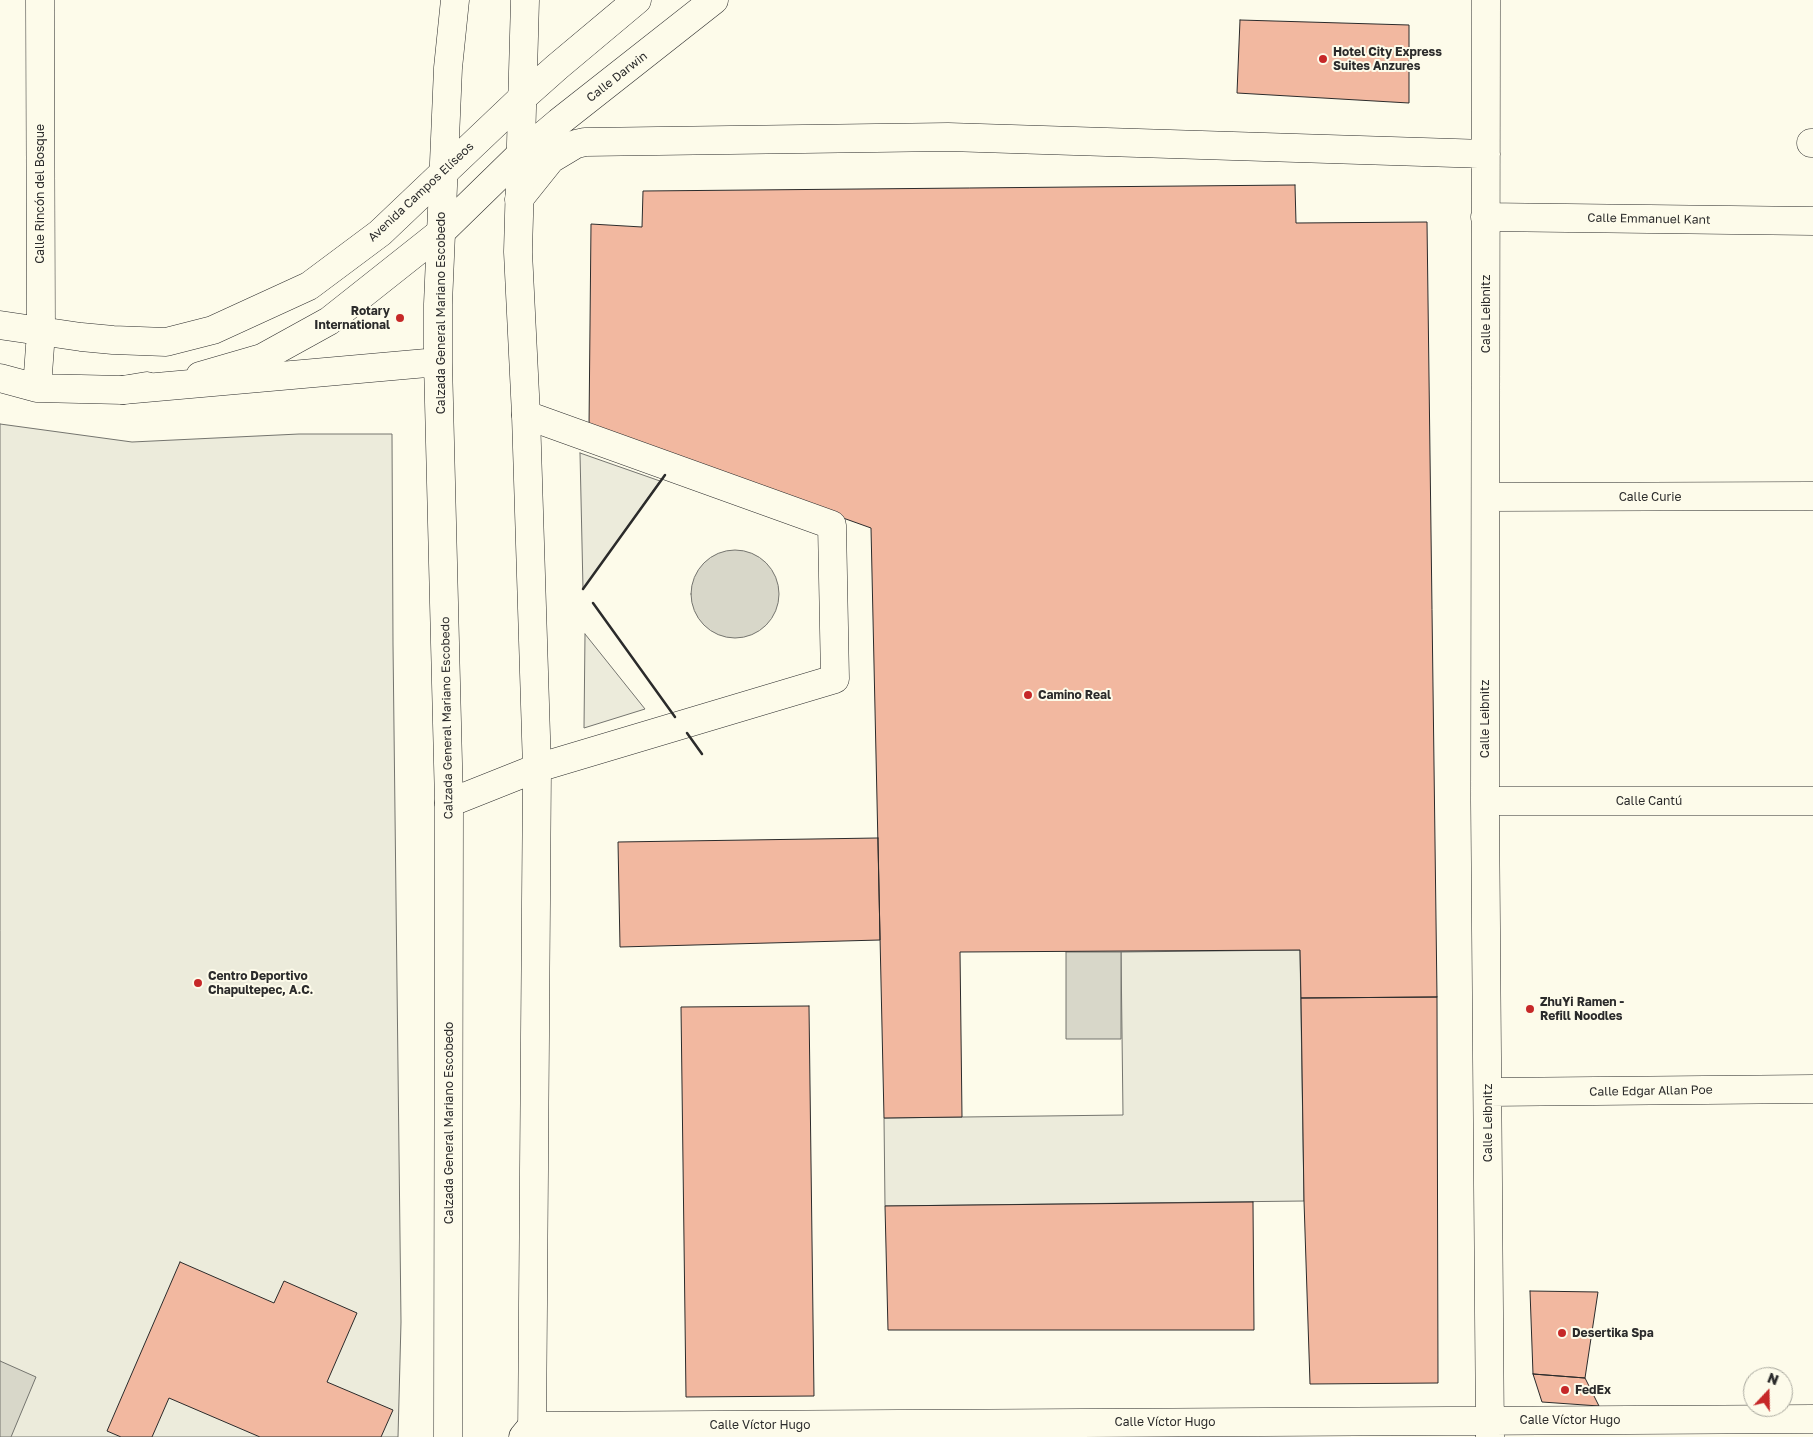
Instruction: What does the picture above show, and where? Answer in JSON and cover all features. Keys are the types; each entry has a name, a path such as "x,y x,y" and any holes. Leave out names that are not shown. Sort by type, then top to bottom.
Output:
{"street":[{"name":"Calle Rincón del Bosque","path":"37,388 41,332 40,0"},
{"name":"Calzada General Mariano Escobedo","path":"448,1437 450,803 438,362 440,232 448,68 455,0"},
{"path":"525,0 518,252 526,415 537,768 529,1433"},
{"path":"521,99 638,0"},
{"name":"Calle Darwin","path":"520,155 714,0"},
{"name":"Calle Leibnitz","path":"1486,0 1485,801 1489,1429"},
{"name":"Avenida Campos Elíseos","path":"0,325 41,332 113,340 166,342 213,330 309,286 380,233 521,99"},
{"path":"519,199 551,159 576,144 585,142 948,137 1486,154"},
{"path":"123,390 208,375 262,358 329,321 440,232 520,155"},
{"name":"Calle Emmanuel Kant","path":"1485,218 1813,221"},
{"path":"0,378 37,388 123,390 438,362"},
{"path":"450,803 537,768 835,679 832,525 526,415"},
{"name":"Calle Curie","path":"1486,497 1813,496"},
{"name":"Calle Cantú","path":"1485,801 1813,801"},
{"name":"Calle Edgar Allan Poe","path":"1488,1092 1813,1088"},
{"name":"Calle Víctor Hugo","path":"529,1433 1489,1429 1813,1418"}],"shaded area":[{"name":"Centro Deportivo Chapultepec, A.C.","path":"0,424 132,442 299,434 392,434 401,1322 398,1437 0,1437"},
{"path":"580,453 660,481 583,589"},
{"path":"735,550 752,553 766,563 776,577 779,594 776,611 766,625 752,635 735,638 718,635 704,625 694,611 691,594 694,577 704,563 718,553"},
{"path":"585,634 645,709 584,728"},
{"path":"1300,950 1304,1201 885,1206 884,1118 1123,1115 1121,952"},
{"path":"1066,952 1121,952 1121,1039 1066,1039"},
{"path":"0,1361 36,1377 11,1437 0,1437"}],"building":[{"name":"Hotel City Express Suites Anzures","path":"1240,20 1409,25 1409,103 1237,93"},
{"path":"1295,185 1296,223 1427,222 1437,997 1301,998 1300,950 960,952 962,1117 884,1118 871,528 589,427 591,224 642,227 643,191"},
{"path":"878,838 880,940 620,947 618,842"},
{"path":"1437,997 1438,1383 1310,1384 1304,1201 1301,998"},
{"path":"809,1006 814,1396 686,1397 681,1007"},
{"path":"1253,1202 1254,1330 888,1330 885,1206"},
{"path":"180,1262 274,1303 284,1281 357,1313 327,1382 393,1410 381,1437 260,1437 169,1398 152,1437 121,1437 107,1431"},
{"name":"Desertika Spa","path":"1530,1291 1598,1292 1585,1378 1533,1374"},
{"name":"FedEx","path":"1533,1374 1585,1378 1599,1406 1542,1402"}],"wall":[{"path":"583,589 665,475"},
{"path":"593,603 675,717"},
{"path":"687,733 702,754"}],"place":[{"name":"Hotel City Express Suites Anzures","path":"1323,59"},
{"name":"Rotary International","path":"400,318"},
{"name":"Camino Real","path":"1028,695"},
{"name":"Centro Deportivo Chapultepec, A.C.","path":"198,983"},
{"name":"ZhuYi Ramen - Refill Noodles","path":"1530,1009"},
{"name":"Desertika Spa","path":"1562,1333"},
{"name":"FedEx","path":"1565,1390"}]}
